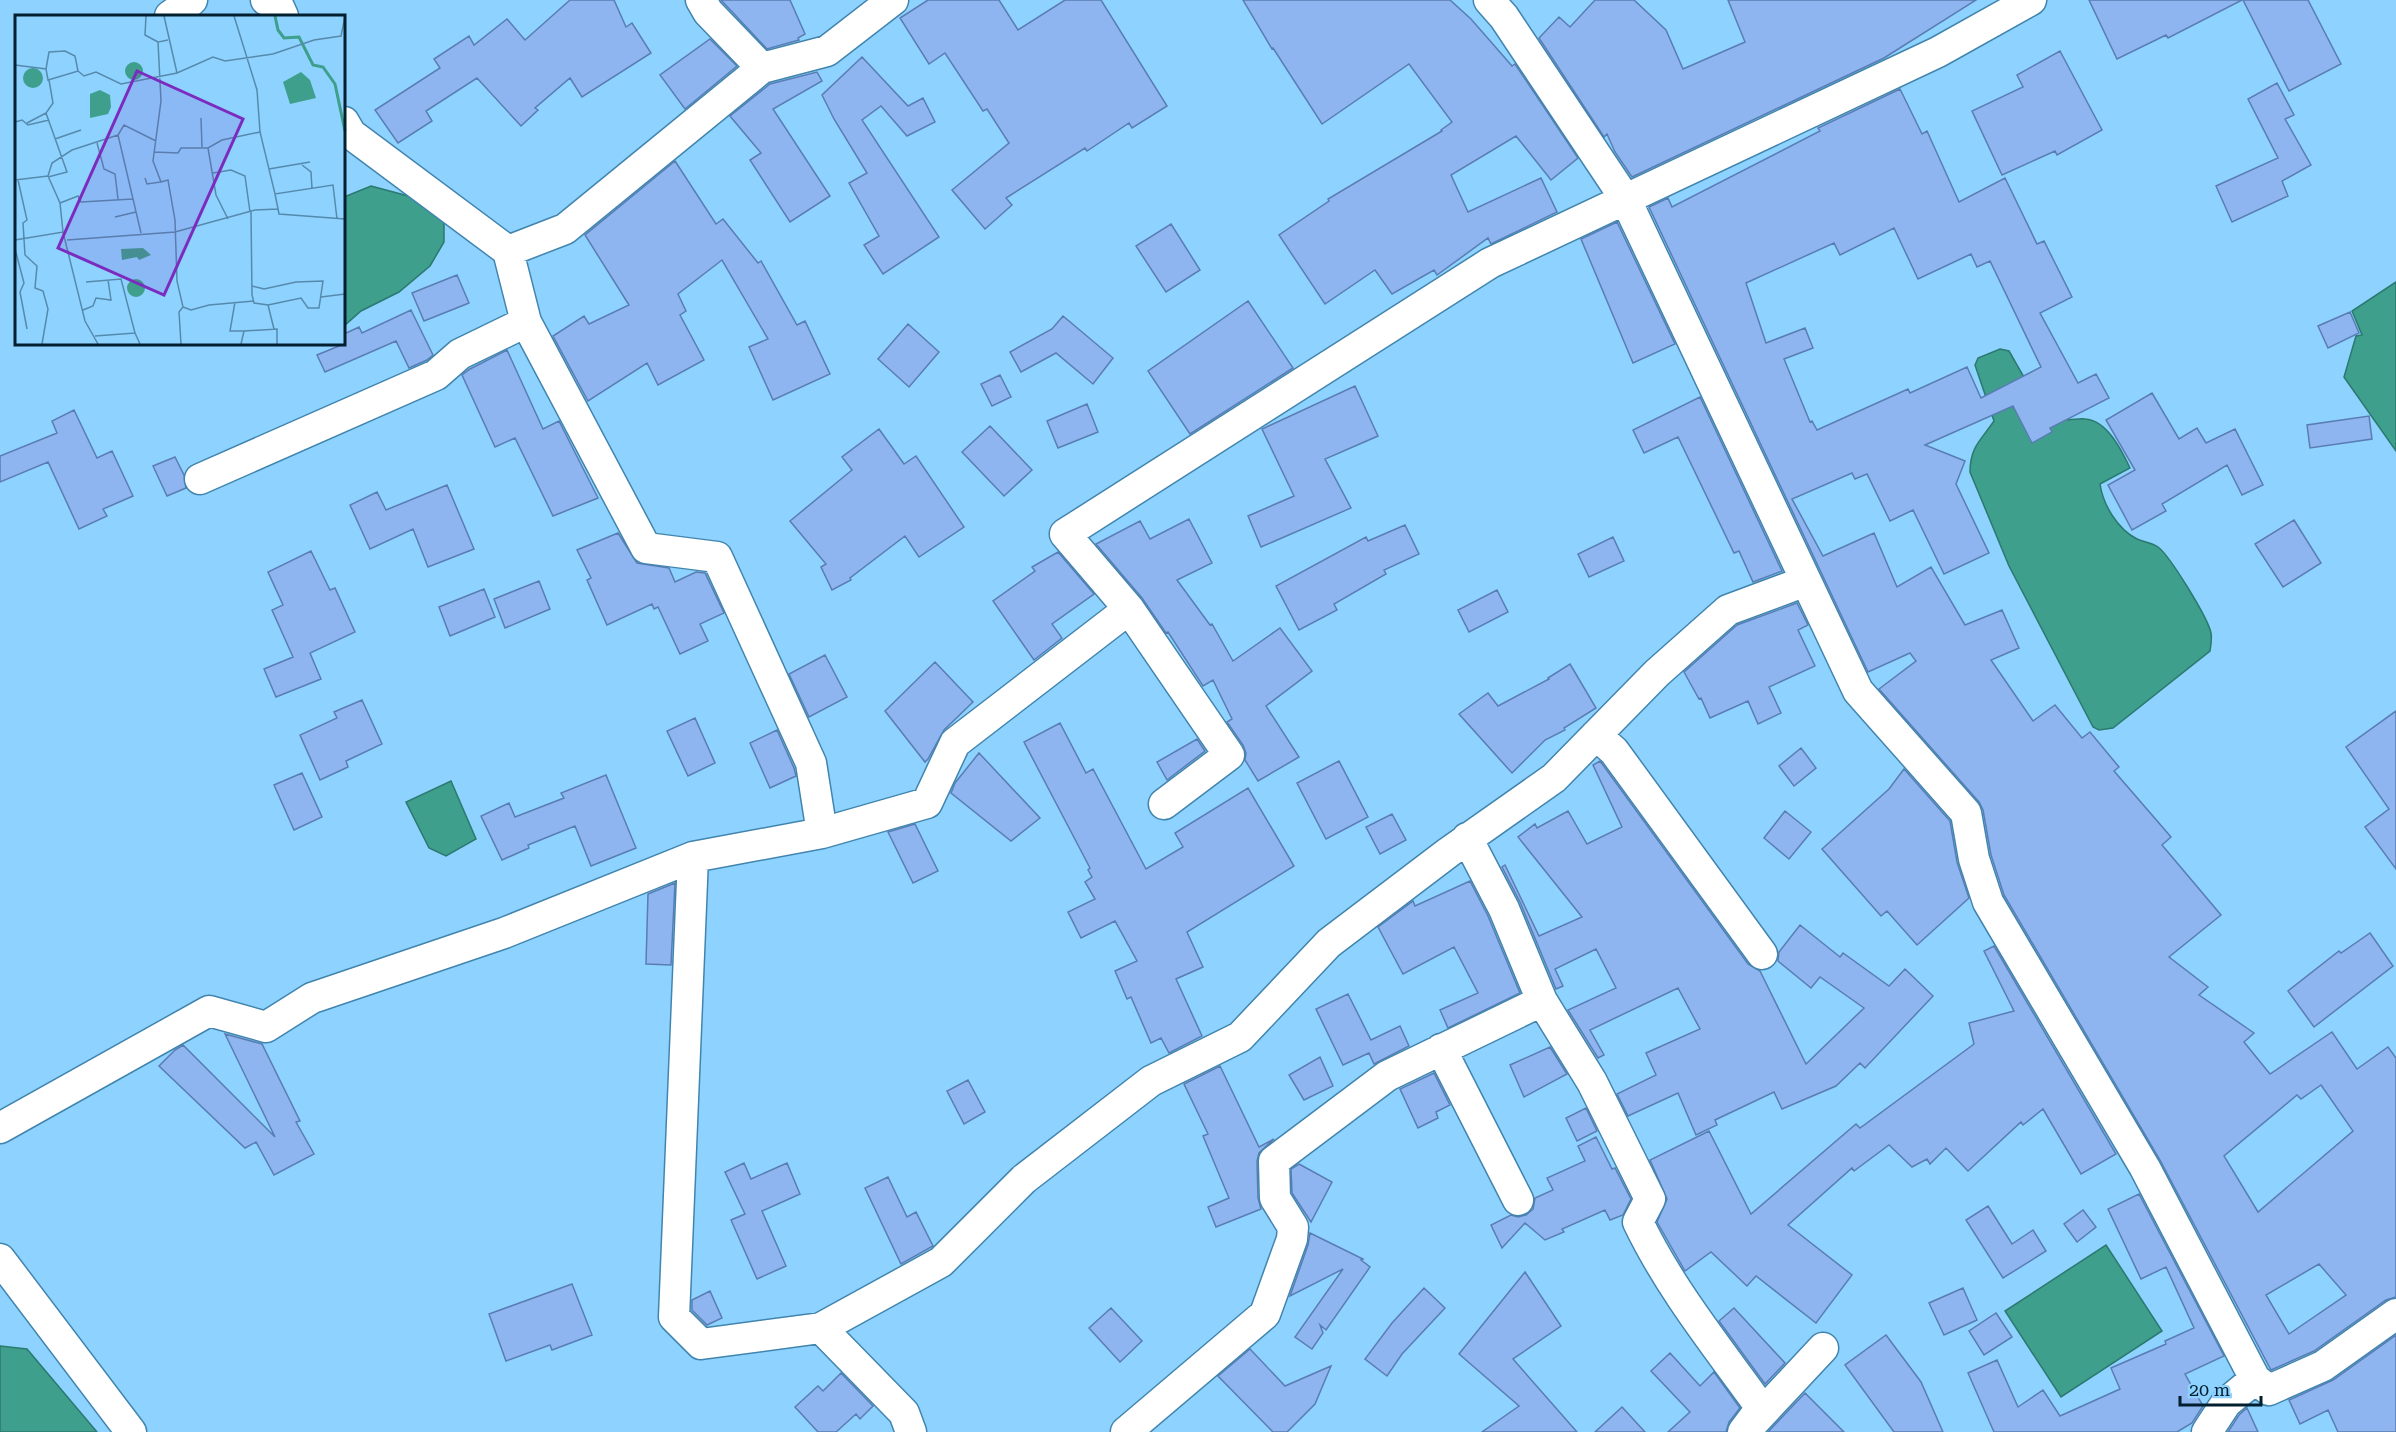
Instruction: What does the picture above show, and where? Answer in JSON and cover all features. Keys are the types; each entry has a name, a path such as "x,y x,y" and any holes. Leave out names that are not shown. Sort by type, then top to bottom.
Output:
{"street":[{"path":"171,15 192,0"},
{"path":"266,0 278,5 283,15"},
{"path":"701,0 708,12 762,68"},
{"path":"508,251 565,229 762,68 827,51 893,0"},
{"path":"1489,0 1504,17 1626,200 1858,691 1966,813 1974,859 1988,902 2145,1168 2255,1379 2269,1390 2322,1366 2396,1314"},
{"path":"1164,804 1229,755 1129,609 1065,534 1490,263 1938,52 2031,0"},
{"path":"345,124 351,134 508,251 526,322 646,548 717,557 810,763 822,833"},
{"path":"200,479 436,375 460,354 526,322"},
{"path":"693,857 674,1317 701,1344 820,1328 941,1262 1024,1179 1151,1081 1240,1037 1329,943 1467,838 1554,778 1658,673 1728,609 1806,581"},
{"path":"0,1128 209,1011 266,1027 312,998 504,933 693,857 822,833 927,803 955,743 1129,609"},
{"path":"1596,735 1614,751 1762,954"},
{"path":"1467,838 1504,909 1542,1001 1592,1082 1650,1199 1638,1222 1648,1243 1691,1311 1761,1407 1744,1432"},
{"path":"1126,1432 1265,1314 1292,1239 1293,1227 1275,1198 1274,1161 1387,1076 1542,1001"},
{"path":"1441,1049 1518,1200"},
{"path":"0,1259 131,1432"},
{"path":"820,1328 904,1413 911,1432"},
{"path":"1744,1432 1823,1348"},
{"path":"2207,1432 2226,1403 2255,1379"}],"shaded area":[{"path":"371,186 423,200 444,221 444,242 430,266 399,292 361,311 345,325 345,197"},
{"path":"2396,282 2396,451 2344,377 2356,336 2362,335 2352,311"},
{"path":"2000,349 2009,351 2032,390 2054,415 2065,420 2093,421 2113,437 2130,468 2100,484 2108,508 2117,522 2130,535 2155,545 2164,553 2196,602 2211,633 2210,651 2113,728 2099,730 2093,727 2009,566 1970,472 1974,450 1994,421 1975,365 1978,358"},
{"path":"451,781 476,839 446,856 429,848 406,802"},
{"path":"2106,1245 2162,1331 2061,1397 2005,1311"},
{"path":"0,1346 27,1349 97,1432 0,1432"}],"building":[{"path":"570,0 614,0 626,27 632,23 651,53 582,97 570,78 535,108 538,110 521,126 477,78 426,111 432,121 398,143 375,110 440,68 434,59 469,36 474,45 507,19 525,40"},
{"path":"721,0 790,0 805,34 798,38 799,40 767,49"},
{"path":"928,0 999,0 1018,30 1065,0 1101,0 1167,106 1132,128 1129,123 1087,151 1085,148 1006,198 1012,205 985,229 952,190 1009,143 987,109 983,111 945,53 929,64 900,18"},
{"path":"1243,0 1450,0 1471,19 1512,66 1515,64 1578,158 1551,180 1516,136 1451,175 1468,212 1541,178 1557,212 1491,244 1488,238 1437,275 1434,270 1392,294 1375,270 1325,304 1279,235 1329,201 1328,199 1442,131 1452,122 1409,64 1322,124 1272,49"},
{"path":"1595,0 1634,0 1666,30 1683,69 1745,42 1728,0 1976,0 1884,58 1632,177 1615,152 1607,134 1604,137 1539,38 1559,17 1570,27"},
{"path":"2089,0 2242,0 2168,38 2166,35 2117,59"},
{"path":"2243,0 2308,0 2341,64 2289,91"},
{"path":"710,39 737,66 685,109 660,75"},
{"path":"2060,51 2102,130 2057,155 2055,151 2002,175 1972,111 2023,87 2017,75"},
{"path":"862,57 908,106 923,98 935,122 907,136 881,106 862,120 939,237 883,274 864,245 879,236 849,183 867,173 822,95"},
{"path":"817,72 822,81 773,109 830,196 790,222 750,160 761,153 730,116 770,84"},
{"path":"2277,83 2294,115 2285,119 2311,165 2282,181 2288,196 2232,222 2216,186 2278,158 2248,99"},
{"path":"1900,89 1922,134 1927,131 1959,202 2005,178 2037,244 2044,241 2072,297 2040,313 2078,383 2096,374 2109,398 2050,428 2052,432 2032,443 2013,406 1925,445 1965,461 1956,484 1989,553 1944,574 1913,510 1890,521 1867,474 1855,479 1852,473 1792,499 1823,556 1874,533 1897,587 1931,567 1965,625 2002,610 2019,648 1991,660 2033,721 2055,705 2082,738 2090,732 2119,767 2114,771 2171,837 2162,845 2221,915 2169,957 2208,987 2199,995 2254,1033 2244,1042 2270,1074 2332,1032 2357,1069 2388,1047 2396,1058 2396,1297 2386,1300 2314,1351 2271,1370 2160,1160 2004,895 1991,855 1983,810 1979,802 1879,689 1916,661 1910,653 1868,672 1649,207 1668,198 1672,207 1820,131 1818,128","holes":["1894,228 1918,279 1971,254 1977,267 1990,261 2041,367 1981,398 1967,367 1910,393 1908,389 1817,430 1812,421 1810,422 1784,359 1813,348 1805,328 1766,343 1746,283 1834,243 1840,255","2321,1085 2353,1131 2258,1212 2224,1156 2297,1095 2301,1099","2319,1264 2346,1295 2289,1334 2266,1295"]},
{"path":"675,161 716,224 723,219 758,263 761,261 797,325 805,321 830,374 773,400 749,347 768,339 722,260 678,294 686,311 680,315 704,360 658,385 647,363 588,401 553,336 584,316 589,324 629,305 585,235"},
{"path":"1617,222 1675,344 1633,363 1581,239"},
{"path":"1171,224 1200,270 1166,292 1136,246"},
{"path":"457,275 469,303 424,321 412,293"},
{"path":"1248,301 1293,368 1190,434 1148,371"},
{"path":"411,310 433,355 409,368 396,341 325,372 317,355 345,345 345,334 359,327 362,333"},
{"path":"2350,312 2359,333 2328,348 2318,326"},
{"path":"1063,316 1113,358 1093,384 1056,353 1021,372 1010,352 1052,329"},
{"path":"908,324 939,352 909,387 878,359"},
{"path":"507,350 543,429 559,421 598,498 553,516 515,438 495,447 462,375"},
{"path":"1000,375 1011,397 992,406 981,384"},
{"path":"1355,386 1378,436 1325,459 1351,508 1261,547 1248,516 1294,496 1262,429"},
{"path":"2152,393 2179,439 2197,428 2206,443 2235,429 2263,485 2242,495 2227,465 2162,504 2166,511 2132,530 2108,485 2135,470 2106,420"},
{"path":"1700,397 1782,571 1753,582 1739,551 1734,553 1678,437 1644,453 1633,430"},
{"path":"1087,404 1098,432 1058,448 1047,421"},
{"path":"74,410 97,458 112,451 133,496 103,509 107,516 79,529 48,462 0,482 0,456 57,433 52,421"},
{"path":"2369,416 2372,439 2310,448 2307,425"},
{"path":"990,426 1032,470 1004,496 962,452"},
{"path":"879,429 904,464 916,456 964,527 919,557 905,536 850,578 851,580 832,590 821,567 826,564 790,521 852,470 842,457"},
{"path":"175,457 184,475 186,488 167,496 153,466"},
{"path":"447,485 474,549 428,567 413,529 370,549 350,505 377,492 386,510"},
{"path":"1189,519 1212,563 1177,580 1210,625 1212,624 1233,661 1280,628 1312,671 1266,706 1299,757 1258,781 1245,760 1246,753 1243,745 1227,722 1232,719 1213,680 1203,686 1168,632 1166,633 1142,598 1096,544 1140,521 1150,539"},
{"path":"2294,520 2321,563 2283,587 2255,544"},
{"path":"1405,525 1419,554 1384,570 1386,574 1334,604 1337,610 1299,630 1276,586 1366,537 1368,541"},
{"path":"618,533 637,563 669,568 675,582 696,572 705,573 724,613 700,624 708,641 680,654 658,607 654,609 652,604 607,625 587,580 591,578 577,550"},
{"path":"1613,537 1624,561 1589,577 1578,554"},
{"path":"311,551 330,590 335,588 355,632 310,653 321,679 276,697 264,669 293,657 272,610 283,605 268,572"},
{"path":"1058,552 1094,594 1052,624 1062,638 1034,660 993,601 1035,571 1032,567"},
{"path":"539,581 550,609 505,628 494,599"},
{"path":"484,589 495,617 450,636 439,607"},
{"path":"1497,590 1508,612 1469,632 1458,610"},
{"path":"1797,603 1808,625 1798,630 1815,666 1769,687 1781,713 1758,724 1748,701 1710,718 1701,698 1699,699 1684,672 1737,625"},
{"path":"825,655 847,697 809,717 789,674"},
{"path":"935,662 973,702 944,730 925,762 885,711"},
{"path":"1570,664 1596,708 1564,728 1565,730 1545,740 1512,773 1459,714 1488,693 1498,706 1549,679"},
{"path":"362,700 382,744 346,761 348,767 320,780 300,735 337,718 334,712"},
{"path":"2396,711 2396,869 2365,827 2389,809 2346,747"},
{"path":"695,718 715,763 688,776 667,731"},
{"path":"1060,723 1086,773 1093,769 1146,869 1183,847 1175,833 1248,788 1294,866 1187,932 1203,967 1176,979 1202,1036 1169,1053 1161,1038 1151,1043 1131,997 1127,999 1115,971 1137,961 1115,921 1081,938 1068,912 1095,899 1085,882 1092,877 1088,870 1090,868 1024,742"},
{"path":"777,730 796,776 770,788 750,743"},
{"path":"1197,739 1205,751 1167,780 1157,762"},
{"path":"1801,748 1816,768 1794,786 1779,766"},
{"path":"979,753 1040,818 1011,841 951,793 955,783"},
{"path":"1339,761 1368,817 1326,839 1297,783"},
{"path":"1600,761 1748,964 1760,971 1806,1064 1864,1008 1820,977 1811,988 1778,961 1779,952 1800,925 1840,957 1843,953 1889,986 1905,969 1933,996 1865,1068 1860,1063 1836,1086 1782,1109 1774,1092 1715,1120 1717,1125 1696,1135 1678,1093 1628,1116 1617,1094 1656,1075 1646,1053 1700,1029 1678,988 1590,1030 1604,1055 1598,1058 1568,1010 1616,988 1596,949 1555,969 1563,986 1556,989 1520,902 1502,867 1505,865 1539,936 1582,917 1518,837 1535,824 1537,828 1568,811 1587,844 1622,827 1593,765"},
{"path":"1904,769 1950,821 1957,862 1969,898 1917,945 1887,911 1881,916 1822,849 1889,789"},
{"path":"302,773 322,817 294,830 274,785"},
{"path":"606,775 636,848 591,866 575,826 528,845 529,848 502,860 481,816 509,803 515,817 564,798 561,793"},
{"path":"1785,811 1811,832 1789,859 1764,838"},
{"path":"1392,814 1406,840 1380,854 1366,827"},
{"path":"915,824 938,871 913,883 888,832"},
{"path":"1470,881 1488,916 1520,993 1448,1028 1440,1010 1478,993 1454,947 1403,974 1378,927 1413,901 1415,906"},
{"path":"675,883 671,965 646,964 648,894"},
{"path":"2370,933 2393,966 2314,1027 2288,991 2339,951 2341,953"},
{"path":"1994,946 2116,1154 2081,1174 2043,1109 2023,1125 2021,1122 1968,1171 1946,1148 1930,1164 1927,1159 1912,1167 1889,1145 1854,1171 1852,1168 1788,1225 1852,1275 1816,1323 1756,1276 1747,1286 1711,1252 1685,1271 1657,1222 1667,1199 1650,1160 1709,1131 1751,1214 1856,1124 1860,1128 1974,1044 1969,1023 2014,1011 1984,951"},
{"path":"1348,994 1371,1040 1400,1026 1409,1046 1374,1064 1369,1053 1343,1065 1316,1009"},
{"path":"225,1034 262,1044 300,1121 296,1122 314,1154 274,1175 256,1142 245,1148 159,1066 183,1045 275,1137"},
{"path":"1550,1047 1567,1074 1524,1097 1510,1065"},
{"path":"1320,1057 1333,1086 1304,1100 1289,1075"},
{"path":"1220,1066 1259,1147 1274,1139 1259,1153 1257,1161 1258,1198 1261,1209 1216,1227 1208,1207 1229,1198 1203,1136 1208,1134 1184,1084"},
{"path":"1434,1073 1450,1105 1436,1112 1438,1118 1418,1128 1400,1089"},
{"path":"968,1080 985,1112 964,1124 947,1091"},
{"path":"1586,1108 1597,1131 1577,1141 1566,1118"},
{"path":"1596,1137 1631,1199 1623,1215 1610,1220 1605,1210 1562,1229 1564,1232 1545,1240 1525,1223 1502,1248 1491,1225 1511,1215 1518,1217 1526,1215 1533,1209 1535,1198 1553,1190 1547,1178 1585,1161 1578,1146"},
{"path":"744,1163 751,1179 787,1163 800,1194 762,1211 786,1266 757,1279 731,1220 745,1214 725,1172"},
{"path":"1299,1164 1332,1182 1311,1222 1292,1193 1291,1169"},
{"path":"888,1177 907,1217 916,1212 933,1246 901,1264 865,1188"},
{"path":"2139,1194 2224,1356 2185,1374 2203,1406 2192,1423 2177,1432 1994,1432 1968,1373 1997,1360 2018,1407 2043,1390 2060,1416 2120,1389 2111,1368 2166,1344 2165,1341 2194,1328 2166,1267 2141,1279 2108,1209"},
{"path":"1988,1206 2012,1244 2033,1230 2046,1251 2003,1278 1966,1220"},
{"path":"2083,1210 2096,1227 2077,1242 2064,1224"},
{"path":"1310,1233 1363,1259 1361,1260 1370,1267 1326,1330 1320,1325 1323,1333 1312,1349 1295,1337 1343,1269 1290,1296"},
{"path":"1525,1272 1561,1326 1513,1359 1577,1432 1482,1432 1519,1406 1459,1354"},
{"path":"572,1284 592,1335 552,1350 550,1345 506,1361 489,1314"},
{"path":"1424,1288 1445,1308 1402,1354 1387,1376 1365,1359 1392,1323"},
{"path":"1963,1288 1977,1320 1944,1335 1929,1303"},
{"path":"710,1291 722,1318 707,1325 692,1310 692,1300"},
{"path":"1111,1308 1142,1341 1120,1362 1089,1328"},
{"path":"1734,1308 1785,1363 1765,1384 1719,1321"},
{"path":"1996,1313 2012,1337 1984,1355 1969,1331"},
{"path":"1886,1335 1921,1382 1943,1432 1894,1432 1845,1365"},
{"path":"2396,1335 2396,1432 2338,1432 2328,1410 2300,1424 2289,1400 2333,1380"},
{"path":"1250,1349 1285,1386 1331,1366 1315,1404 1287,1432 1273,1432 1218,1376"},
{"path":"1670,1353 1700,1386 1714,1372 1740,1408 1729,1422 1726,1432 1668,1432 1690,1412 1651,1371"},
{"path":"841,1373 873,1406 860,1419 856,1414 836,1432 818,1432 795,1407 818,1386 823,1391"},
{"path":"1805,1393 1844,1432 1768,1432"},
{"path":"1622,1407 1645,1432 1595,1432"},
{"path":"2247,1408 2258,1432 2228,1432 2239,1415"}]}
